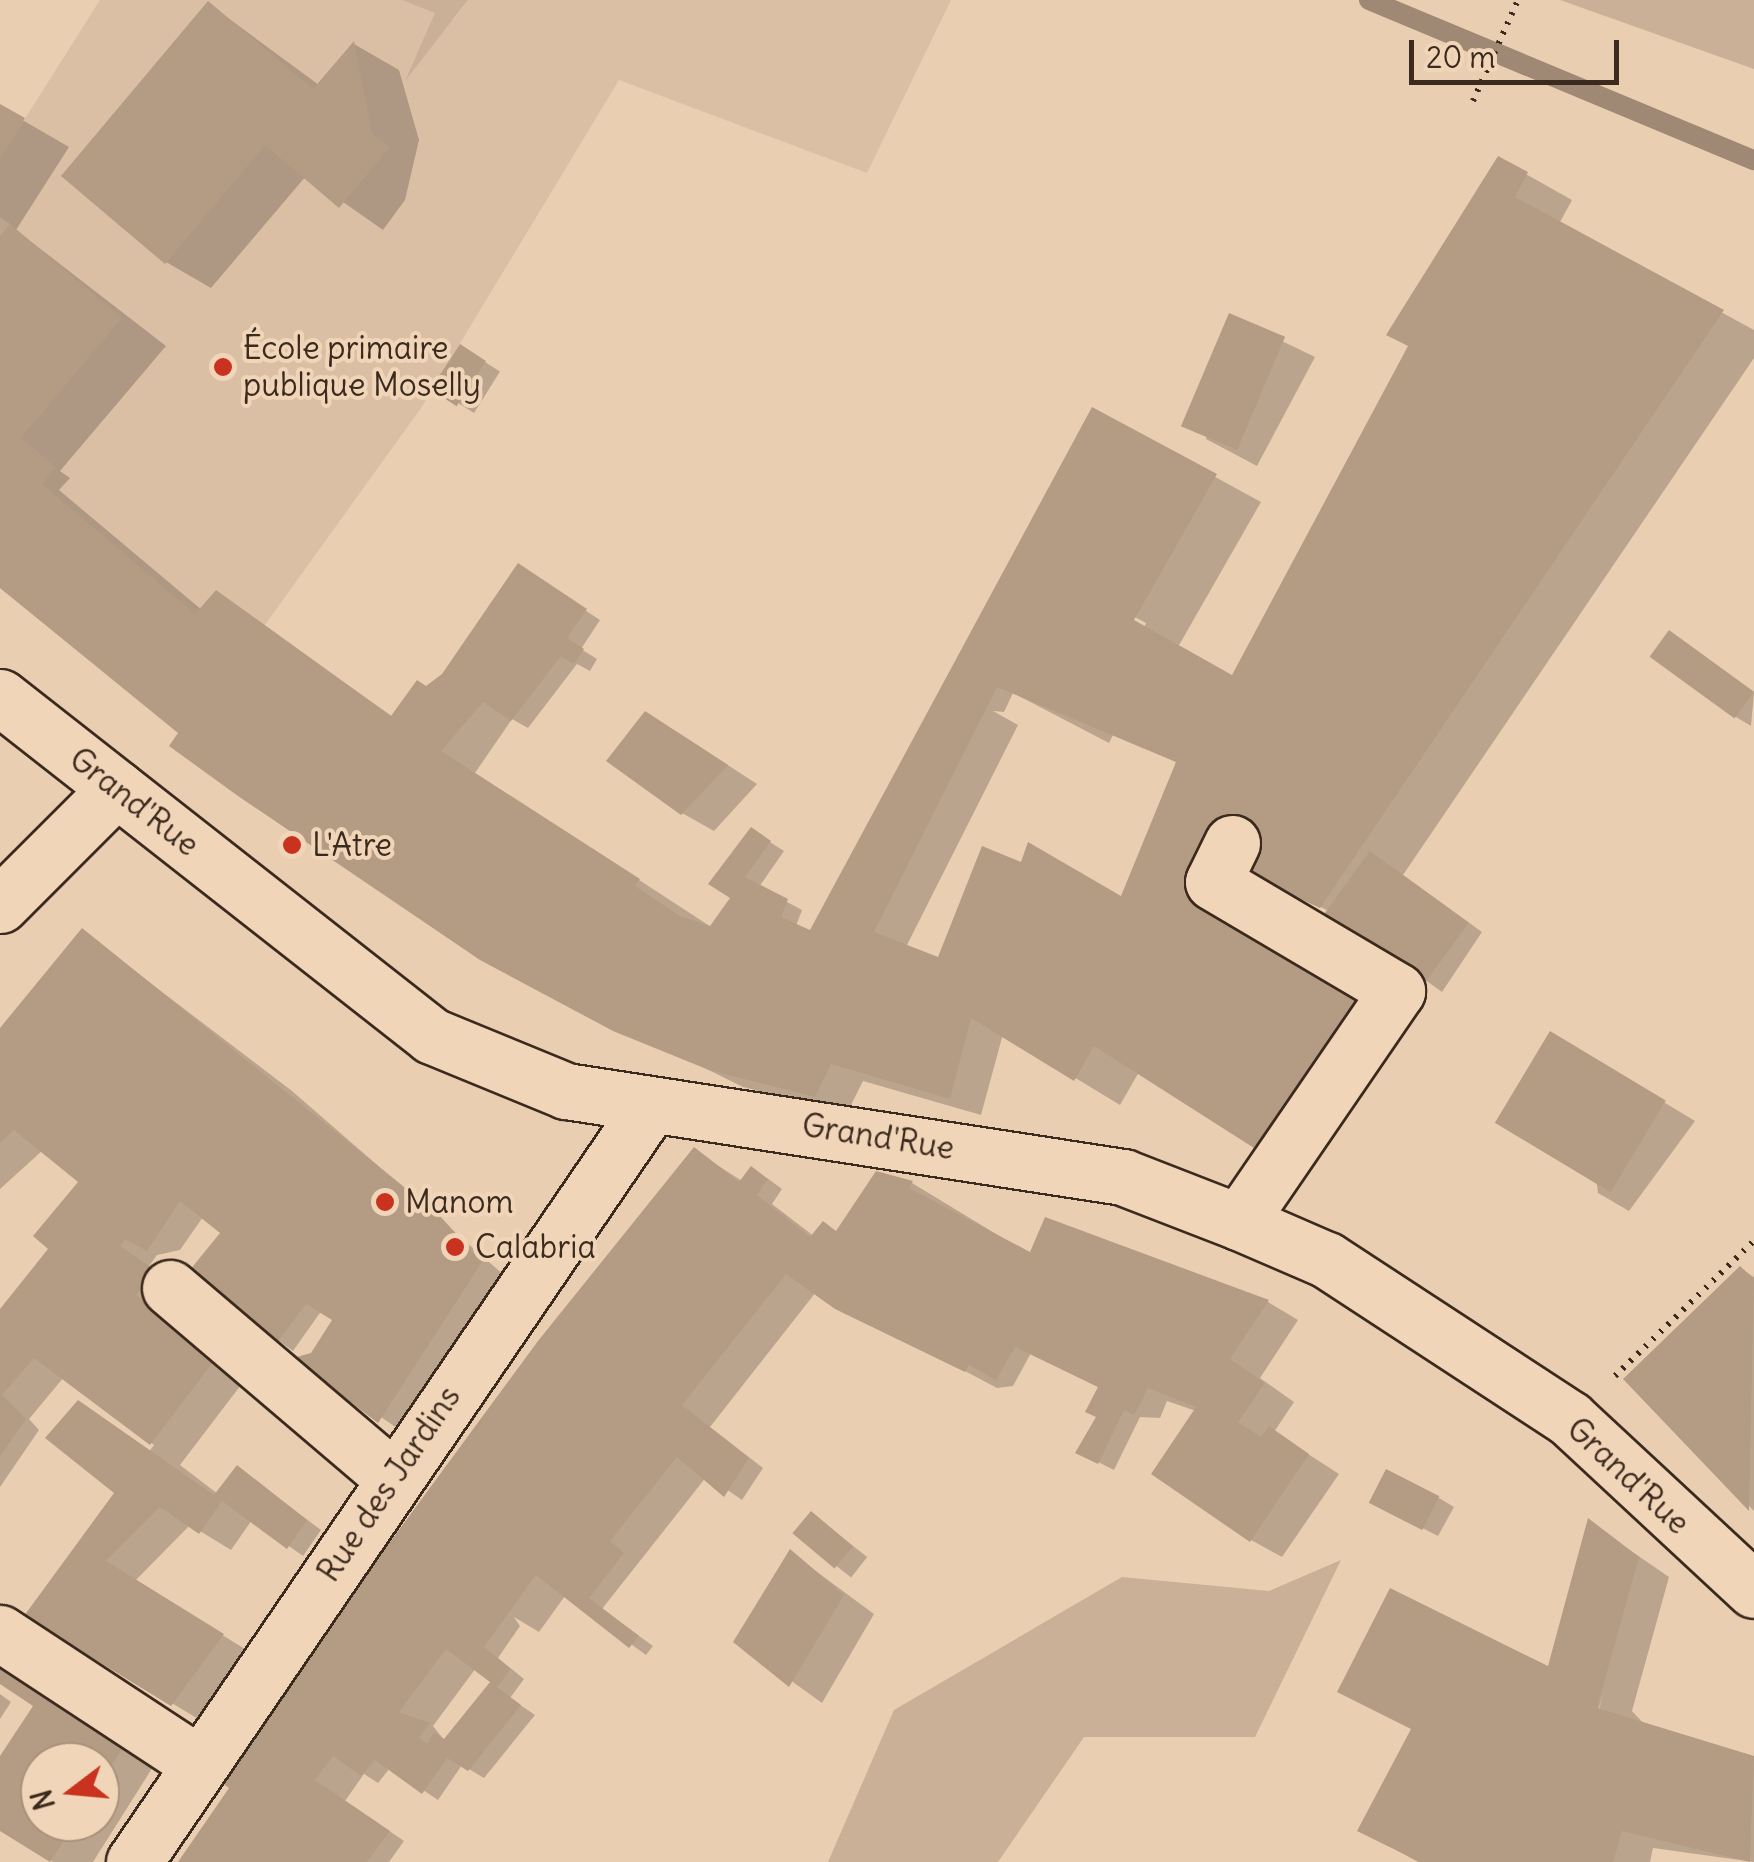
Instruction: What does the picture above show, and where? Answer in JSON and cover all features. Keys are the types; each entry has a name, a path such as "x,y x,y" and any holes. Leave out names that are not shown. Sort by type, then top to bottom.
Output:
{"street":[{"name":"Grand'Rue","path":"0,697 432,1036 566,1090 649,1108 1123,1176 1239,1222 1328,1260 1570,1419 1754,1590"},
{"path":"0,904 117,788"},
{"path":"1232,843 1213,882 1396,991 1239,1222"},
{"name":"Rue des Jardins","path":"134,1862 649,1108"},
{"path":"170,1288 393,1478"},
{"path":"0,1633 198,1764"}],"path":[{"path":"1474,98 1516,4"},
{"path":"1570,1419 1754,1241"}],"shaded area":[{"name":"École primaire publique Moselly","path":"100,0 402,0 454,19 468,0 951,0 867,173 619,80 421,408 262,629 118,683 0,588 0,237 10,224 0,217 0,158"},
{"path":"402,0 468,0 405,81 435,13"},
{"path":"1560,0 1754,0 1754,69"},
{"path":"1341,1560 1255,1737 1084,1737 998,1862 828,1862 894,1710 1122,1577 1269,1591"}],"building":[{"path":"208,1 313,89 354,41 372,133 390,147 339,208 265,145 165,264 61,176"},
{"path":"0,104 25,118 0,158"},
{"path":"1498,156 1528,172 1515,197 1724,310 1320,908 1240,871 1257,833 1223,817 1183,894 1357,999 1254,1148 1094,1046 1074,1081 971,1018 950,1099 831,1064 815,1097 709,1070 613,1031 480,960 238,796 169,746 178,733 0,588 0,237 10,224 122,318 21,438 56,467 42,484 195,614 216,590 391,716 417,680 426,686 442,674 518,563 587,609 567,638 584,649 574,664 561,656 511,721 483,702 441,751 640,879 635,886 680,916 710,926 730,898 708,884 751,827 771,841 745,877 788,899 781,917 810,930 1092,407 1217,474 1134,620 1232,675 1408,346 1386,335","holes":["997,687 1176,762 1121,896 1028,842 1021,862 982,846 938,957 874,932"]},
{"path":"1229,313 1285,337 1237,450 1181,426"},
{"path":"460,344 486,361 457,406 431,389"},
{"path":"1669,630 1754,692 1735,718 1650,657"},
{"path":"645,711 728,765 681,815 606,761"},
{"path":"1370,851 1469,923 1423,986 1324,914"},
{"path":"82,928 439,1215 482,1262 378,1423 293,1358 311,1353 332,1320 306,1304 276,1344 185,1276 220,1233 180,1201 147,1251 125,1239 120,1246 155,1270 136,1295 217,1357 150,1445 34,1358 2,1395 26,1419 0,1456 0,1309 48,1249 33,1236 78,1182 14,1130 0,1143 0,1028"},
{"path":"1550,1031 1666,1101 1611,1192 1495,1123"},
{"path":"694,1147 739,1182 751,1166 768,1179 757,1195 810,1237 823,1221 836,1231 876,1171 913,1181 909,1188 1030,1252 1045,1217 1269,1300 1230,1359 1265,1383 1238,1422 1261,1437 1269,1426 1309,1454 1250,1542 1151,1474 1196,1407 1148,1388 1134,1415 1124,1410 1098,1464 1075,1453 1096,1417 1085,1412 1098,1387 1015,1347 996,1380 969,1365 965,1372 835,1309 786,1274 682,1405 749,1458 724,1497 677,1457 610,1541 624,1553 589,1598 639,1636 629,1648 536,1575 484,1647 511,1669 497,1687 521,1705 468,1771 447,1758 422,1794 375,1760 361,1776 333,1756 315,1780 390,1831 367,1862 178,1862 229,1788 218,1780 245,1739 538,1341","holes":["446,1649 490,1682 444,1739 434,1732 427,1744 419,1737 430,1723 399,1712"]},
{"path":"1740,1266 1754,1279 1749,1511 1623,1379"},
{"path":"78,1400 214,1495 237,1465 307,1520 287,1549 222,1501 199,1534 160,1507 106,1561 224,1634 171,1706 24,1616 114,1493 45,1438"},
{"path":"1386,1469 1439,1496 1422,1530 1369,1503"},
{"path":"811,1511 853,1546 834,1569 792,1533"},
{"path":"1588,1518 1639,1557 1597,1708 1754,1756 1750,1862 1622,1831 1613,1862 1420,1862 1357,1831 1411,1729 1337,1692 1390,1588 1548,1666"},
{"path":"790,1549 844,1595 789,1687 733,1642"},
{"path":"0,1656 128,1739 120,1752 120,1742 20,1742 20,1842 63,1842 50,1862 0,1831 0,1756 33,1706 0,1684"}],"waterway":[{"path":"1369,0 1754,160"}],"place":[{"name":"École primaire publique Moselly","path":"223,367"},
{"name":"L'Atre","path":"292,845"},
{"name":"Manom","path":"385,1202"},
{"name":"Calabria","path":"455,1247"}]}
